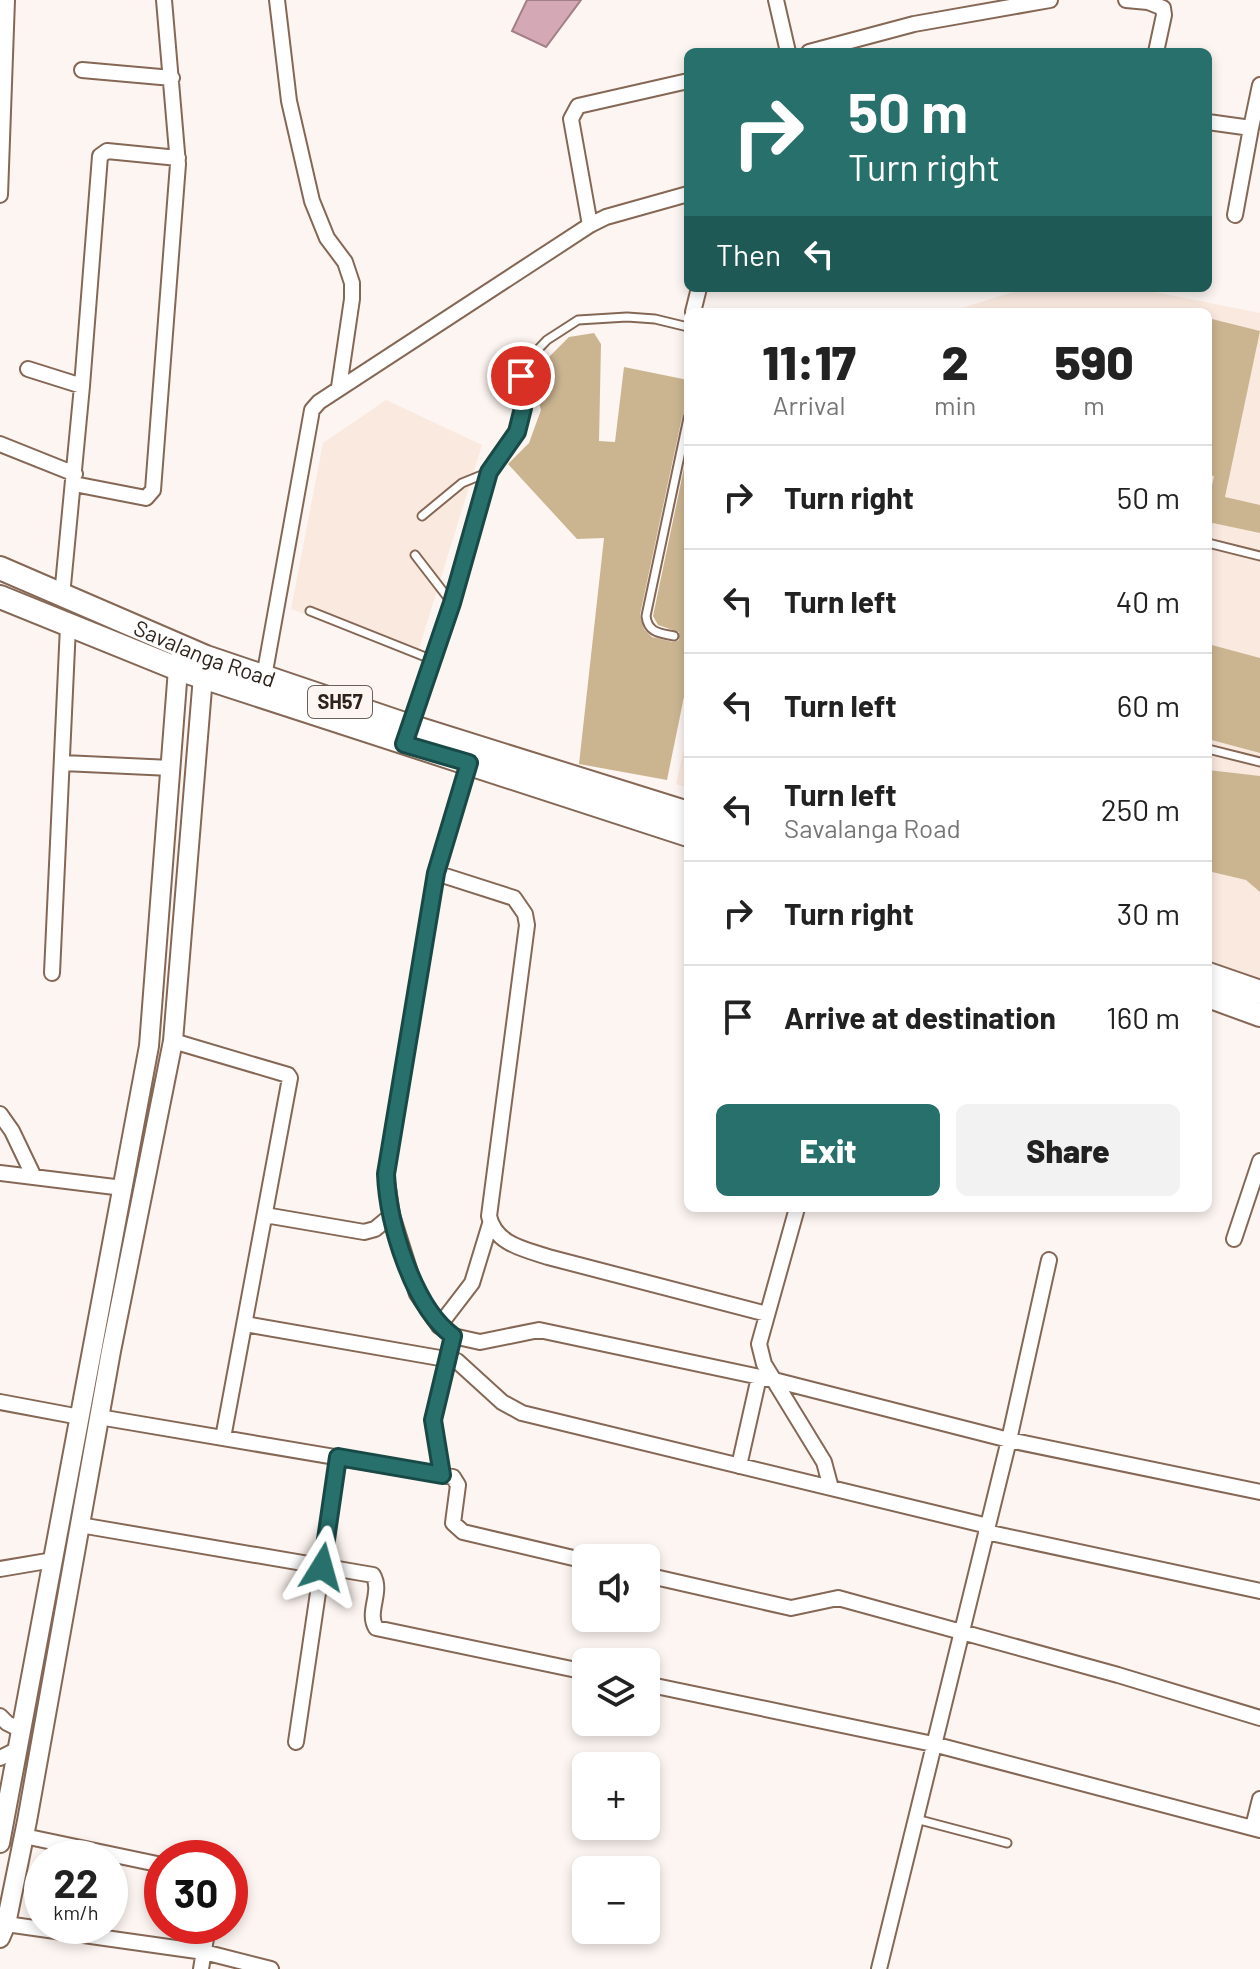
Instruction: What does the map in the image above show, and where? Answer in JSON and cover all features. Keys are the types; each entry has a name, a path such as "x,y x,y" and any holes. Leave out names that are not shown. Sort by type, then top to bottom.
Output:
{"main road":[{"name":"Savalanga Road","path":"0,568 62,596 180,658"},
{"name":"Savalanga Road","path":"0,597 68,626 180,658 407,735 684,812"},
{"name":"Savalanga Road","path":"204,667 264,677 469,763 684,834"},
{"path":"1212,975 1260,992"},
{"path":"1212,997 1260,1015"}],"street":[{"path":"0,195 7,0"},
{"path":"0,444 74,479 146,498 153,490 178,158 164,0"},
{"path":"277,0 289,101 312,201 327,238 345,262 352,283 339,387"},
{"path":"776,0 787,48"},
{"path":"824,48 914,24 1050,0"},
{"path":"1126,0 1148,2 1163,8 1157,48"},
{"path":"82,70 172,78"},
{"path":"590,225 571,119 573,110 578,106 684,82"},
{"path":"1235,215 1260,85"},
{"path":"1212,123 1251,128"},
{"path":"62,596 100,156 107,151 178,158"},
{"path":"264,677 312,410 339,387 590,225 606,217 684,195"},
{"path":"28,369 82,386"},
{"path":"52,973 68,626"},
{"path":"180,658 149,1046 123,1188 90,1417 80,1525 24,1836 3,1931 204,1952 271,1969"},
{"path":"0,1843 53,1560 90,1417 173,1041 204,667"},
{"path":"63,763 171,768"},
{"path":"469,763 436,873 386,1174 392,1215 417,1294 439,1326 453,1336 480,1342 539,1330 767,1378 1009,1440 1260,1492"},
{"path":"436,873 514,898 525,914 527,925 490,1224 472,1283 439,1326"},
{"path":"173,1041 290,1078 223,1438"},
{"path":"0,1114 12,1131 34,1177"},
{"path":"1234,1239 1260,1161"},
{"path":"0,1173 123,1188"},
{"path":"796,1212 759,1344 767,1378 824,1462 831,1488"},
{"path":"265,1215 364,1232 375,1229 392,1215"},
{"path":"490,1224 504,1240 548,1257 767,1314"},
{"path":"879,1969 1009,1440 1049,1260"},
{"path":"245,1324 449,1360 464,1365 502,1402 522,1413 987,1529 1260,1591"},
{"path":"442,1475 433,1420 453,1336"},
{"path":"739,1466 767,1378"},
{"path":"0,1402 453,1477 457,1481 453,1523 463,1532 572,1558"},
{"path":"296,1742 338,1457"},
{"path":"80,1525 373,1575 377,1586 372,1620 376,1628 572,1669"},
{"path":"0,1569 53,1560"},
{"path":"660,1578 791,1608 838,1598 1118,1675 1260,1718"},
{"path":"660,1687 933,1744 1257,1828 1260,1799"},
{"path":"0,1716 19,1739"},
{"path":"0,1758 19,1739"},
{"path":"24,1836 144,1861"},
{"path":"201,1969 205,1944"}],"lane":[{"path":"407,735 452,603 489,472 517,432 523,408 523,365 547,340 578,320 627,317 655,319 684,326"},
{"path":"674,636 652,631 646,616 684,437"},
{"path":"422,516 462,483 489,472"},
{"path":"1212,544 1260,556"},
{"path":"415,555 452,603"},
{"path":"310,611 433,660"},
{"path":"1212,750 1260,762"},
{"path":"916,1819 1007,1843"}],"shaded area":[{"path":"527,0 581,0 546,47 512,31"},
{"path":"1012,292 1155,292 1260,313 1260,980 1212,964 1212,308 962,308"},
{"path":"386,400 482,445 417,655 291,609 323,443"},
{"path":"684,749 684,787 676,784"}],"building":[{"path":"1212,319 1260,331 1225,497 1260,505 1260,533 1212,523"},
{"path":"594,333 601,344 599,441 615,442 624,367 684,379 684,415 640,615 644,629 652,637 673,642 679,640 679,632 658,625 653,616 684,468 684,697 667,780 579,764 604,538 577,539 508,464 529,443 541,410 531,375 569,337"},
{"path":"1212,645 1260,658 1260,753 1212,740"},
{"path":"1212,770 1260,776 1260,892 1246,880 1212,872"}],"route":[{"path":"322,1567 338,1457 442,1475 433,1420 453,1336 439,1326 417,1294 392,1215 386,1174 436,873 469,763 404,744 452,603 489,472 517,432 523,408 521,376"}]}
